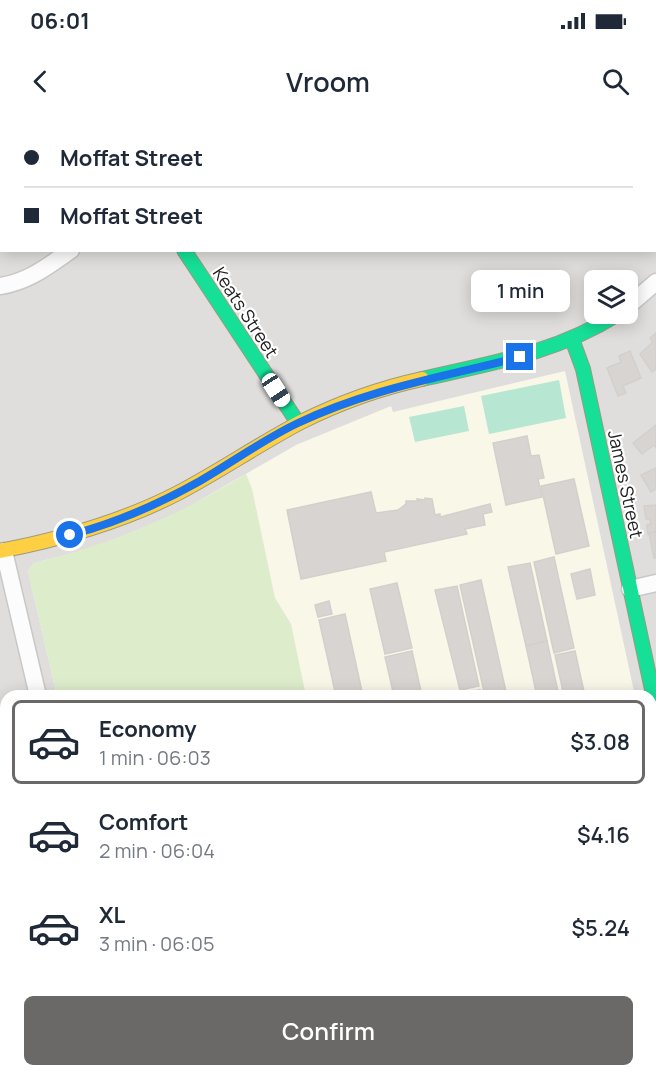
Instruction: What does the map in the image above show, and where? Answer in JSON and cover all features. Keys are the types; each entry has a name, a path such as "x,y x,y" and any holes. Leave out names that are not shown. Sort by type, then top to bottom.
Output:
{"street":[{"path":"0,286 16,284 30,277 68,252"},
{"name":"Keats Street","path":"185,252 298,423"},
{"path":"638,298 656,282"},
{"path":"37,690 2,551 80,532 124,518 201,481 298,423 333,408 407,383 516,358 572,339 600,324"},
{"name":"James Street","path":"572,339 583,369 652,690"},
{"path":"630,589 656,583"}],"shaded area":[{"path":"0,252 656,252 656,690 0,690"},
{"path":"565,371 634,690 56,690 28,571 34,563 96,547 176,514 296,445 391,406 393,412"}],"green space":[{"path":"559,380 566,418 489,434 481,396"},
{"path":"464,406 469,431 415,442 409,417"},
{"path":"246,474 252,489 275,598 291,624 305,690 56,690 28,571 34,563 117,538 169,516"}],"building":[{"path":"656,333 656,369 652,372 640,354 653,342 650,338"},
{"path":"630,351 641,378 623,386 626,393 618,396 607,368 621,362 619,356"},
{"path":"656,425 656,448 654,445 642,454 633,443"},
{"path":"527,436 531,456 539,455 544,478 538,479 542,497 506,505 493,443"},
{"path":"656,468 656,489 651,492 641,475"},
{"path":"574,479 589,546 556,554 541,486"},
{"path":"371,492 376,513 398,510 406,504 406,501 425,500 425,498 432,499 435,515 440,514 440,517 490,504 492,512 483,514 485,525 465,529 467,534 384,552 386,561 301,579 287,510"},
{"path":"656,505 656,532 648,534 647,525 651,524 650,519 646,519 644,506"},
{"path":"656,532 656,558 654,558 649,533"},
{"path":"554,557 574,648 554,653 534,562"},
{"path":"530,563 547,641 526,646 508,567"},
{"path":"590,569 595,595 577,599 571,574"},
{"path":"481,580 506,690 484,690 460,585"},
{"path":"397,583 412,648 385,654 370,589"},
{"path":"457,586 479,686 460,690 435,590"},
{"path":"329,601 332,614 318,617 315,605"},
{"path":"345,614 362,690 335,690 319,620"},
{"path":"547,641 558,690 536,690 526,646"},
{"path":"412,651 421,690 393,690 385,657"},
{"path":"575,651 584,690 563,690 555,655"}],"traffic: fast":[{"path":"185,252 298,423"},
{"path":"422,379 523,355 571,338 600,324"},
{"path":"572,339 583,369 652,690"}],"traffic: slow":[{"path":"0,551 69,535 135,513 178,493 285,430 315,415 345,402 422,379"}],"route":[{"path":"70,535 124,518 165,499 201,481 298,423 333,408 407,383 520,357"}]}
